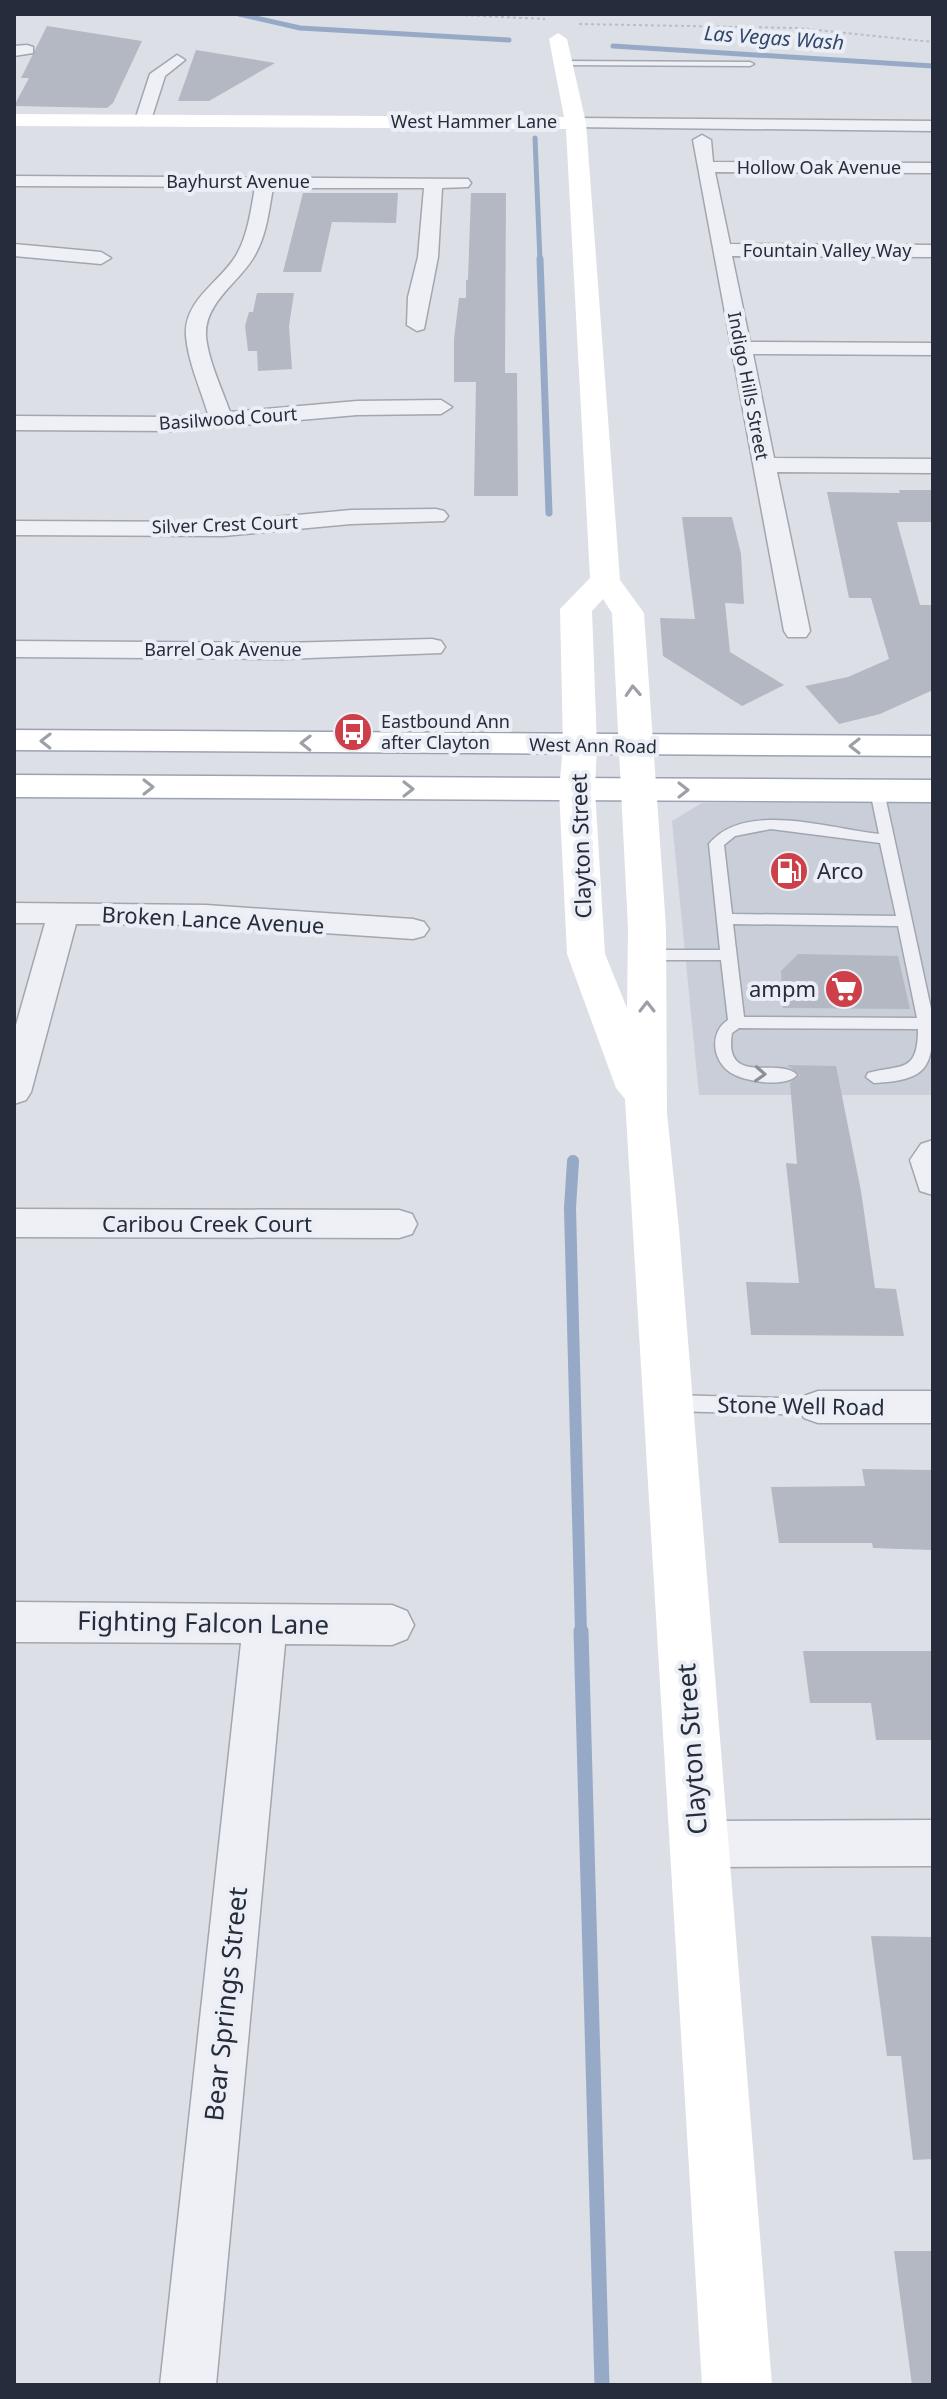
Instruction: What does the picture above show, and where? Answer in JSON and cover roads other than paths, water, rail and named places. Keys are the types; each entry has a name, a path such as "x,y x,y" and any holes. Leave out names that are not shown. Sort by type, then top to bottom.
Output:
{"street":[{"path":"557,33 576,123 605,580"},
{"path":"143,120 158,74 177,60"},
{"name":"West Hammer Lane","path":"14,120 933,126"},
{"name":"Indigo Hills Street","path":"702,140 797,631"},
{"name":"Hollow Oak Avenue","path":"705,167 933,168"},
{"name":"Bayhurst Avenue","path":"14,181 462,183"},
{"path":"221,421 196,337 196,324 207,299 247,252 265,182"},
{"path":"417,325 418,297 428,257 433,183"},
{"path":"14,250 101,258"},
{"name":"Fountain Valley Way","path":"721,250 933,251"},
{"path":"741,348 933,349"},
{"name":"Basilwood Court","path":"14,423 125,425 221,421 357,408 441,407"},
{"path":"764,465 933,466"},
{"name":"Silver Crest Court","path":"14,528 223,529 351,517 436,516"},
{"name":"Clayton Street","path":"646,1113 586,954 577,790 580,746 576,609 605,580 628,613 647,955 646,1113 737,2385"},
{"name":"Barrel Oak Avenue","path":"14,649 283,651 432,647"},
{"name":"West Ann Road","path":"14,740 933,746"},
{"path":"877,791 933,772"},
{"name":"West Ann Road","path":"14,786 933,791"},
{"name":"Broken Lance Avenue","path":"14,913 206,915 413,929"},
{"path":"14,1092 63,914"},
{"path":"586,954 647,955"},
{"path":"933,1153 928,1160 933,1182"},
{"name":"Caribou Creek Court","path":"14,1223 399,1224"},
{"name":"Stone Well Road","path":"818,1407 933,1407"},
{"name":"Fighting Falcon Lane","path":"14,1622 392,1625"},
{"name":"Bear Springs Street","path":"188,2385 265,1624"},
{"path":"698,1844 933,1843"}],"lane":[{"path":"557,33 750,64"},
{"path":"874,1077 913,1072 923,1058 927,1045 926,1024 877,791"},
{"path":"736,1022 716,844 731,830 746,827 817,828 850,836 887,839"},
{"path":"724,919 904,921"},
{"path":"647,955 728,955"},
{"path":"789,1075 749,1075 731,1067 724,1054 722,1036 726,1028 736,1022 926,1024"},
{"name":"Stone Well Road","path":"669,1403 818,1407"}],"waterway":[{"name":"Las Vegas Wash","path":"239,14 300,28 509,40"},
{"name":"Las Vegas Wash","path":"613,46 933,66"},
{"path":"535,138 540,261"},
{"path":"540,259 549,513"},
{"path":"573,1161 570,1208 581,1633"},
{"path":"581,1631 602,2385"}],"place":[{"name":"Eastbound Ann after Clayton","path":"353,732"},
{"name":"Arco","path":"789,871"},
{"name":"ampm","path":"844,989"}]}
